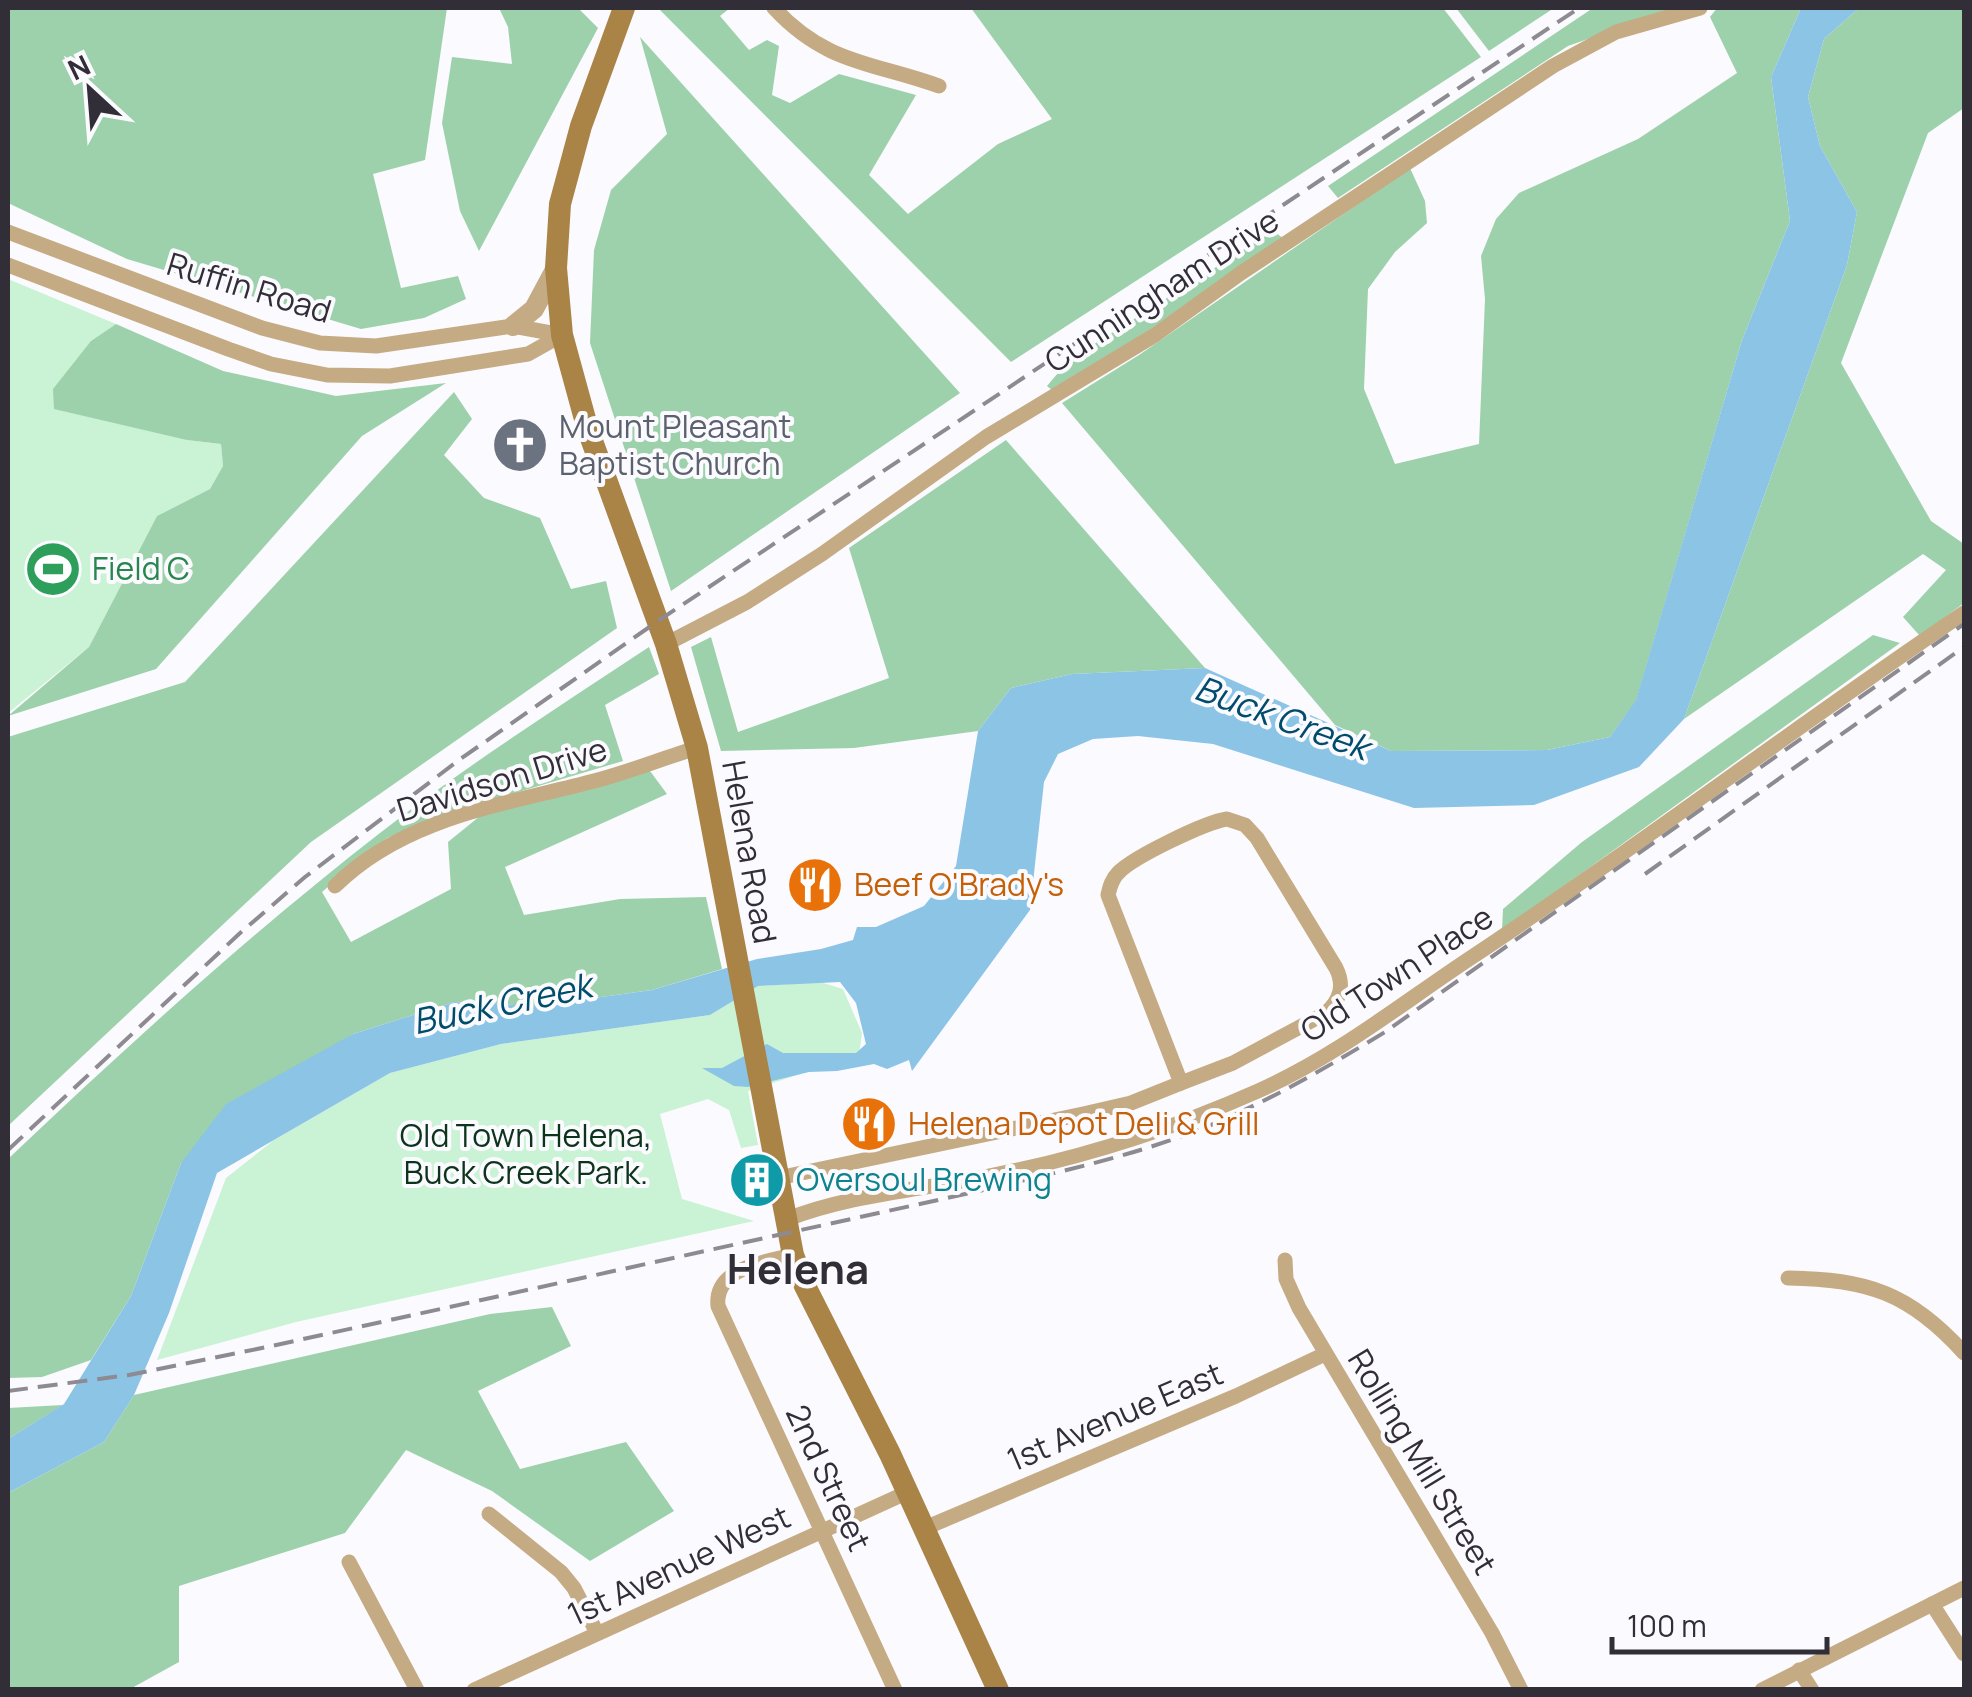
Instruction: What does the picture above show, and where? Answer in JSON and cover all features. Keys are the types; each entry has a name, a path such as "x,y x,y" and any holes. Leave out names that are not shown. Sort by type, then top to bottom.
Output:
{"main road":[{"name":"Helena Road","path":"624,8 571,158 560,204 556,268 562,335 588,430 666,644 697,748 794,1255 818,1312 925,1528 994,1688"}],"street":[{"path":"774,8 794,27 838,56 939,86"},
{"name":"Cunningham Drive","path":"666,644 747,602 822,554 986,437 1155,335 1241,273 1552,66 1616,32 1700,8"},
{"name":"Ruffin Road","path":"8,232 262,328 320,343 376,346 513,326 562,335"},
{"name":"Ruffin Road","path":"8,265 271,364 327,375 390,376 495,360 528,354 562,335"},
{"path":"513,326 534,308 556,268"},
{"name":"Old Town Place","path":"785,1220 840,1204 1011,1172 1138,1139 1295,1073 1407,1005 1964,613"},
{"name":"Davidson Drive","path":"335,886 376,851 419,829 500,802 597,780 697,748"},
{"path":"778,1178 1132,1102 1181,1084 1232,1063 1313,1022 1335,1005 1342,986 1336,968 1256,838 1245,825 1227,820 1202,826 1129,864 1114,878 1108,895 1181,1084"},
{"name":"2nd Street","path":"794,1255 741,1270 719,1289 720,1315 895,1690"},
{"name":"Rolling Mill Street","path":"1284,1260 1291,1292 1492,1633 1521,1690"},
{"path":"1788,1278 1838,1279 1885,1292 1943,1329 1964,1353"},
{"name":"1st Avenue East","path":"925,1528 1326,1354"},
{"name":"1st Avenue West","path":"474,1690 908,1492"},
{"path":"489,1514 561,1572 574,1588 597,1634"},
{"path":"349,1562 417,1690"},
{"path":"1762,1690 1964,1588"},
{"path":"1932,1604 1964,1654"},
{"path":"1799,1670 1812,1690"}],"green space":[{"path":"8,8 447,8 425,160 373,174 401,288 458,276 466,299 424,318 361,329 127,259 8,203"},
{"path":"499,8 578,8 598,28 479,251 460,211 442,123 452,57 512,64 508,27"},
{"path":"658,8 730,8 720,16 749,50 767,40 779,46 772,95 790,103 839,74 916,95 869,175 908,214 998,144 1052,119 971,8 1443,8 1481,57 1011,362"},
{"path":"1456,8 1554,8 1489,51"},
{"path":"1593,8 1676,8 1568,46 1338,198 1328,186"},
{"path":"1717,8 1801,8 1771,77 1790,221 1742,340 1636,701 1610,737 1547,750 1391,751 1335,725 1062,403 1139,355 1410,168 1425,201 1427,223 1395,252 1368,289 1364,389 1395,464 1479,444 1485,299 1481,256 1496,219 1519,193 1638,139 1737,73 1710,17"},
{"path":"1859,8 1964,8 1964,108 1928,133 1841,363 1931,521 1964,544 1964,603 1920,636 1903,617 1946,570 1923,554 1684,719 1847,265 1857,212 1820,146 1808,97 1824,39"},
{"path":"640,37 960,393 671,591 590,343 594,250 611,190 667,134"},
{"path":"1273,231 1283,238 1053,391 1047,386 1069,360"},
{"path":"8,279 116,324 91,341 187,440 221,444 223,466 210,489 157,516 89,647 8,713"},
{"path":"116,324 223,371 336,396 446,383 362,436 156,669 8,716 89,647 157,516 210,489 223,466 221,444 187,440 54,409 53,389 91,341"},
{"path":"454,392 472,419 444,455 484,498 540,518 571,589 606,581 617,628 311,842 8,1126 8,737 185,682"},
{"path":"1006,440 1205,668 1072,674 1011,688 978,731 854,748 721,751 691,647 711,637 738,732 889,678 849,548"},
{"path":"1873,635 1900,643 1502,931 1503,909 1582,842"},
{"path":"649,647 659,674 605,705 623,761 478,804 387,838 322,892 351,942 451,889 448,842 480,816 650,771 667,794 505,867 524,915 620,899 706,897 722,969 652,990 536,1006 454,1002 353,1034 181,1163 131,1296 91,1360 42,1377 8,1378 8,1159 190,991 332,871 446,784"},
{"name":"Old Town Helena, Buck Creek Park.","path":"820,982 843,989 862,1033 859,1055 748,1091 758,1145 741,1148 729,1110 708,1099 660,1114 682,1199 754,1221 296,1322 157,1360 226,1178 274,1140 390,1073 501,1044 710,1015 758,986"},
{"path":"552,1307 571,1346 478,1391 520,1469 626,1442 674,1511 590,1561 492,1491 406,1450 345,1533 179,1586 179,1662 130,1689 8,1690 8,1493 104,1442 134,1395 490,1314"},
{"path":"63,1405 8,1439 8,1408"}],"water":[{"name":"Buck Creek","path":"1801,8 1859,8 1824,39 1808,97 1820,146 1857,212 1847,265 1684,719 1639,767 1534,805 1414,808 1213,744 1138,736 1093,739 1058,754 1044,782 1030,910 912,1071 909,1060 887,1069 874,1064 809,1072 748,1087 734,1086 702,1068 722,1068 767,1044 783,1053 856,1053 866,1044 856,1003 840,982 758,986 710,1015 501,1044 390,1073 217,1173 169,1313 134,1395 104,1442 8,1493 8,1439 64,1404 131,1296 181,1163 226,1104 353,1034 454,1002 536,1006 652,990 757,959 853,940 857,927 876,927 924,906 956,866 978,731 1011,688 1072,674 1205,668 1391,751 1547,750 1610,737 1636,700 1742,340 1790,221 1771,77"}],"railway":[{"path":"8,1150 239,934 305,877 459,760 658,621 1579,8"},
{"path":"8,1391 129,1375 267,1347 979,1191 1119,1156 1201,1129 1295,1084 1385,1032 1964,624"},
{"path":"1645,874 1964,647"}],"place":[{"name":"Mount Pleasant Baptist Church","path":"520,445"},
{"name":"Field C","path":"53,569"},
{"name":"Beef O'Brady's","path":"815,885"},
{"name":"Helena Depot Deli & Grill","path":"869,1124"},
{"name":"Oversoul Brewing","path":"757,1180"}],"district":[{"name":"Helena","path":"798,1269"}]}
